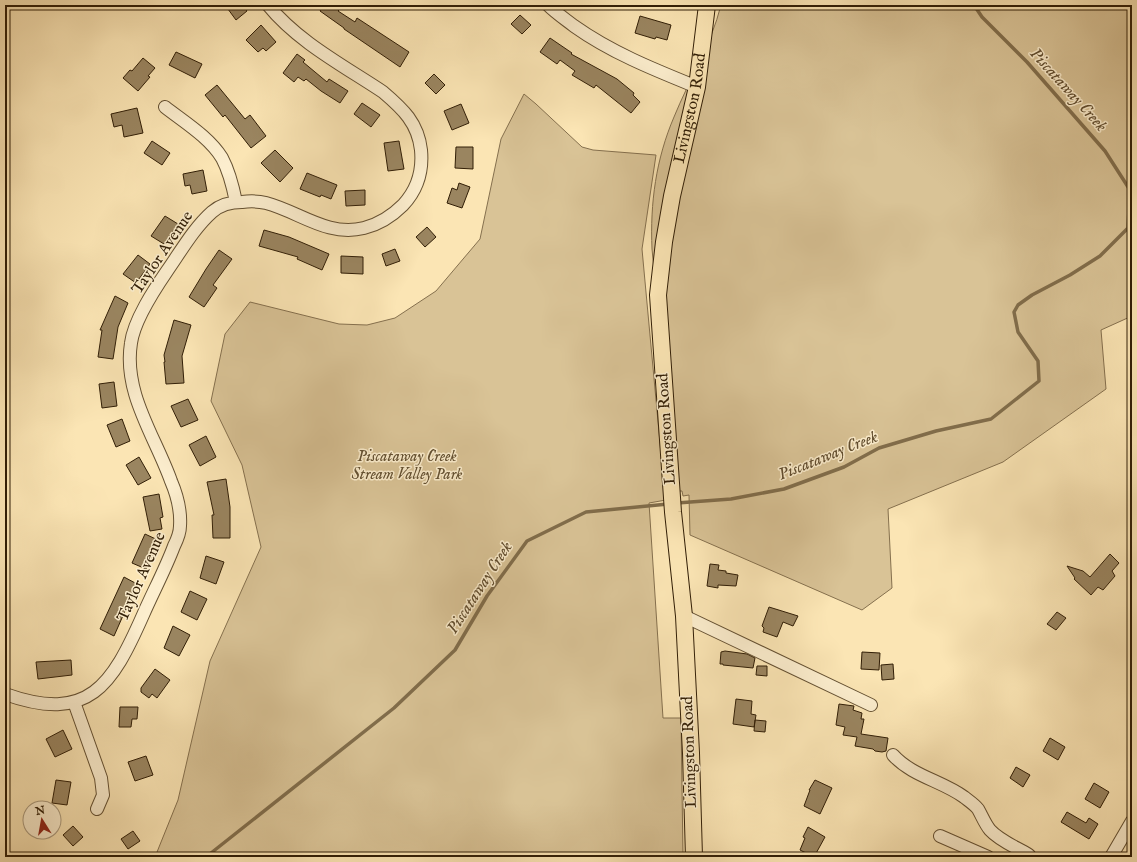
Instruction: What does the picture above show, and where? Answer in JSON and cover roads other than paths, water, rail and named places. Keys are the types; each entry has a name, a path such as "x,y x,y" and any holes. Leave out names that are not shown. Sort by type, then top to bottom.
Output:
{"main road":[{"name":"Livingston Road","path":"694,857 692,755 684,616 673,512 658,295 664,242 672,196 697,87 707,5"}],"street":[{"name":"Taylor Avenue","path":"5,694 19,699 44,704 54,704 74,702 96,691 105,683 122,659 167,564 179,532 180,516 175,490 142,415 133,386 130,364 131,341 154,290 194,232 214,210 236,202 253,201 266,203 319,225 345,230 358,229 377,224 394,213 410,197 415,189 420,174 421,152 417,130 410,120 383,92 299,36 280,20 268,5"},
{"path":"554,7 585,33 619,53 697,87"},
{"path":"165,107 206,140 222,159 228,173 236,202"},
{"path":"684,616 871,705"},
{"path":"74,702 101,778 103,795 97,809"},
{"path":"894,755 899,762 918,774 962,796 974,805 989,829 997,836 1014,845 1029,857"},
{"path":"1111,857 1132,821"},
{"path":"940,836 988,857"}],"waterway":[{"name":"Piscataway Creek","path":"677,503 731,499 784,489 844,467 879,448 936,431 991,419 1039,381 1038,361 1018,332 1014,312 1018,305 1032,295 1070,275 1100,256 1128,228 1130,190 1105,151 1027,62 982,17 974,5"},
{"name":"Piscataway Creek","path":"206,857 394,708 455,650 487,596 527,541 586,512 668,504"}],"park label":[{"name":"Piscataway Creek Stream Valley Park","path":"407,466"}]}
